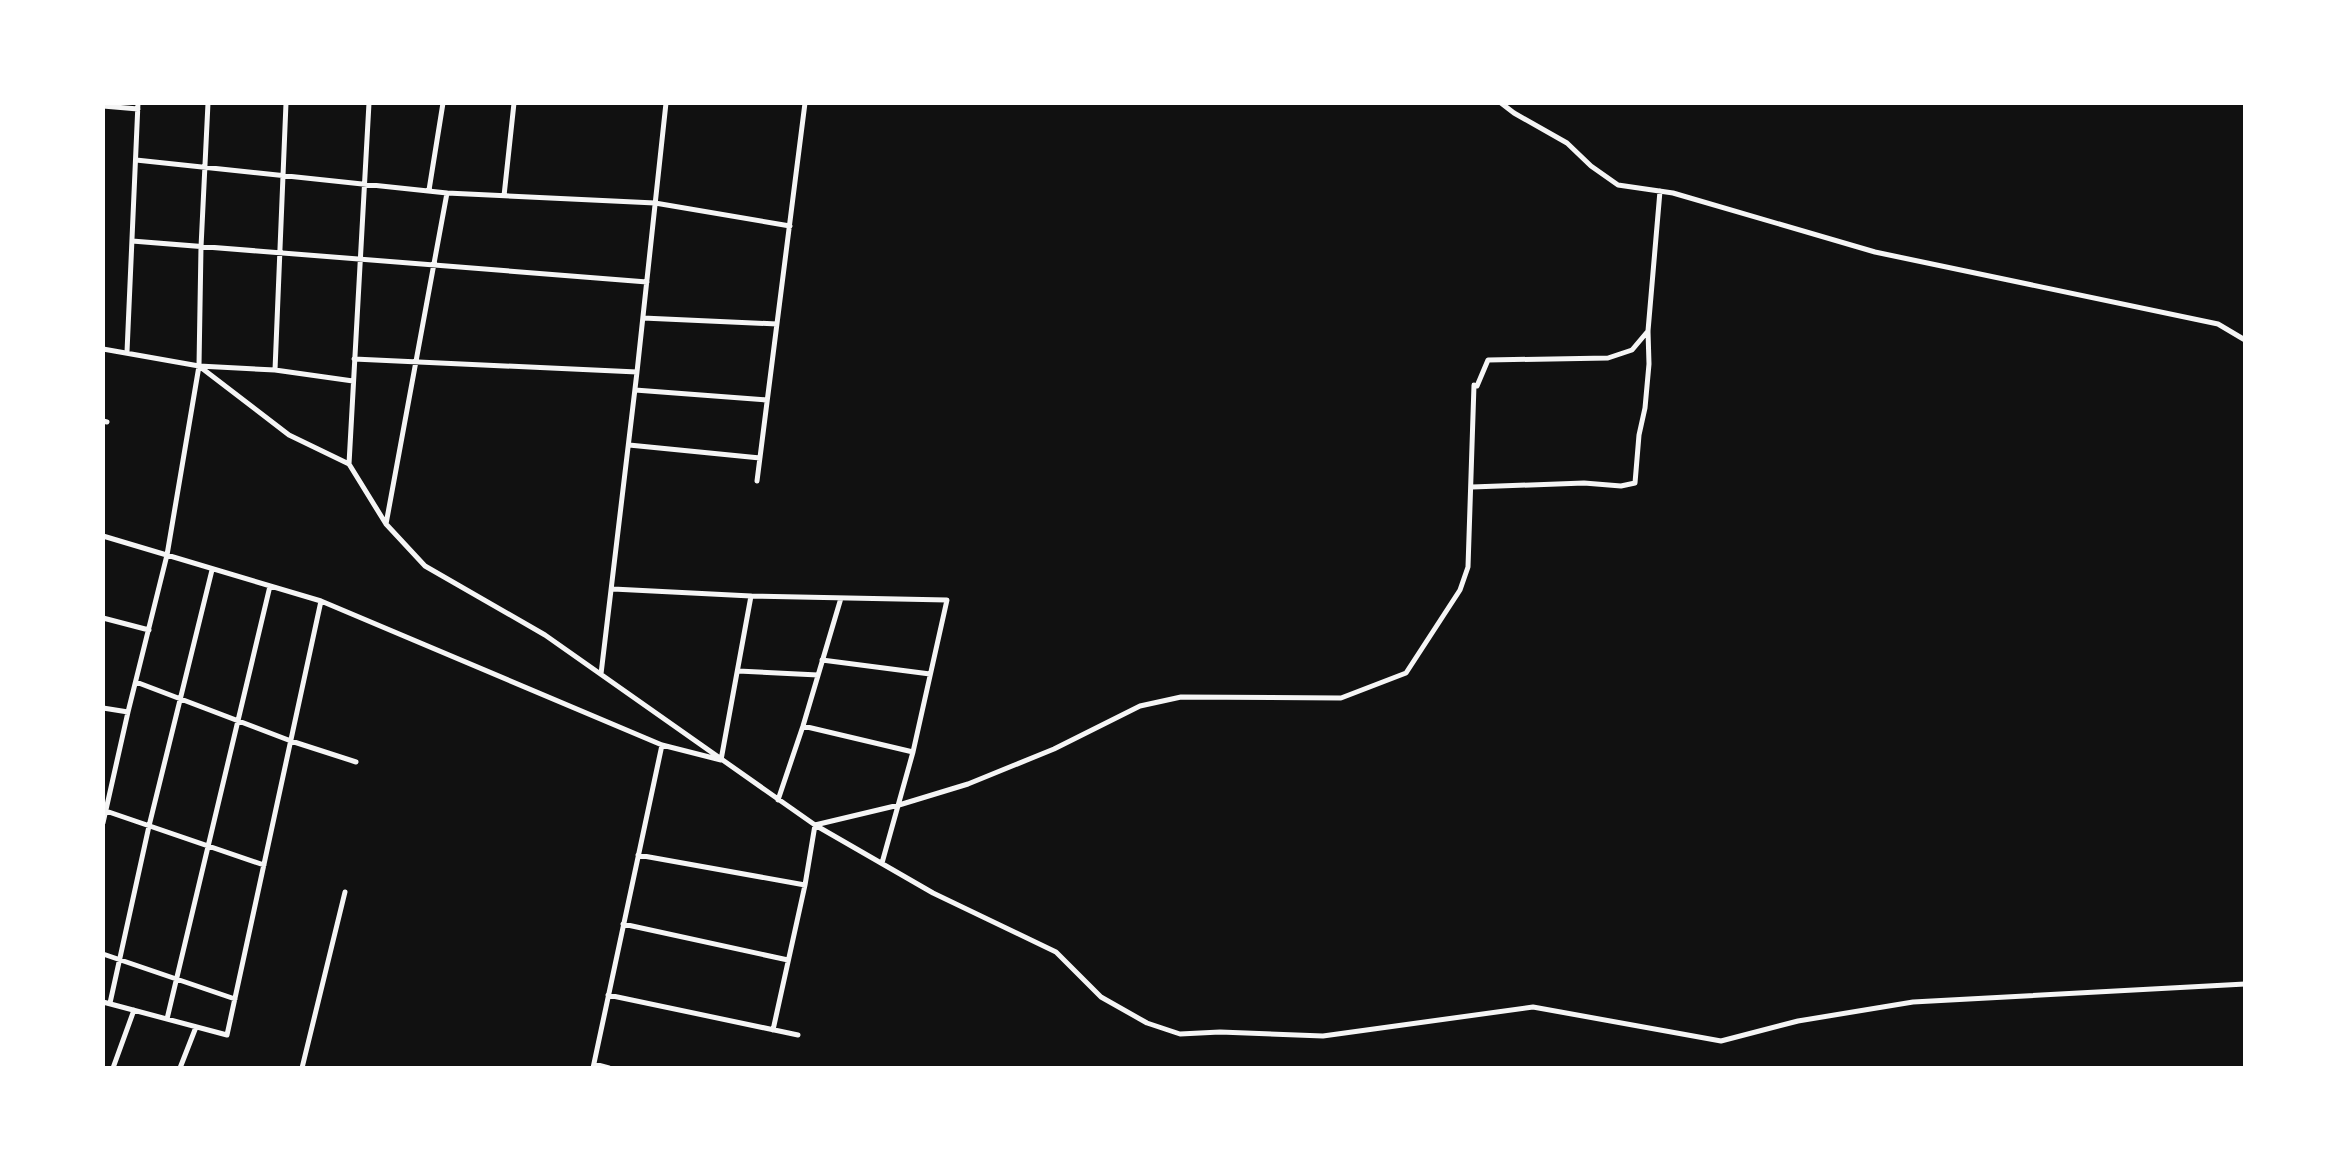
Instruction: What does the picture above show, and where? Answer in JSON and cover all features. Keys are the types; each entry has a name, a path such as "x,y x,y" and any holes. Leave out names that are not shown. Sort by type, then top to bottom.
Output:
{"street":[{"path":"103,823 167,555 199,366 208,103"},
{"path":"275,370 286,103"},
{"path":"349,464 369,103"},
{"path":"429,190 443,103"},
{"path":"504,196 514,103"},
{"path":"601,674 666,103"},
{"path":"757,481 805,103"},
{"path":"1501,103 1567,143 1591,166 1618,185 1673,193 1875,252 2218,324 2245,340"},
{"path":"103,106 138,106 127,352"},
{"path":"136,160 447,193 655,203 790,226"},
{"path":"1472,487 1584,483 1621,486 1635,483 1649,364 1648,331 1660,191"},
{"path":"386,524 447,193"},
{"path":"132,241 647,282"},
{"path":"643,318 777,324"},
{"path":"815,825 899,805 968,784 1054,749 1140,706 1181,696 1341,698 1406,673 1460,590 1468,567 1474,385 1477,386 1488,360 1608,358 1632,350 1648,331"},
{"path":"103,349 199,366 275,370 353,381"},
{"path":"354,359 637,372"},
{"path":"199,366 289,435 349,464 386,524 425,566 545,635 815,825 933,893 1056,952 1101,997 1147,1023 1180,1034 1220,1032 1323,1036 1533,1007 1721,1041 1798,1021 1913,1002 2245,984"},
{"path":"635,390 767,400"},
{"path":"629,445 760,458"},
{"path":"103,536 321,601 662,745 721,760"},
{"path":"212,570 119,960 106,1003 227,1035 321,601"},
{"path":"167,1019 270,586"},
{"path":"612,589 751,596 947,600 913,752 882,863"},
{"path":"721,760 751,596"},
{"path":"778,800 841,598"},
{"path":"103,618 149,630"},
{"path":"822,660 930,674"},
{"path":"738,671 818,675"},
{"path":"136,682 291,741 356,762"},
{"path":"103,708 128,712"},
{"path":"803,726 913,752"},
{"path":"609,1068 594,1066 662,745"},
{"path":"105,811 264,865"},
{"path":"773,1030 805,885 815,825"},
{"path":"638,855 805,885"},
{"path":"302,1068 345,892"},
{"path":"623,924 788,960"},
{"path":"103,954 234,999"},
{"path":"608,995 798,1035"},
{"path":"113,1068 134,1010"},
{"path":"180,1068 196,1027"}]}
